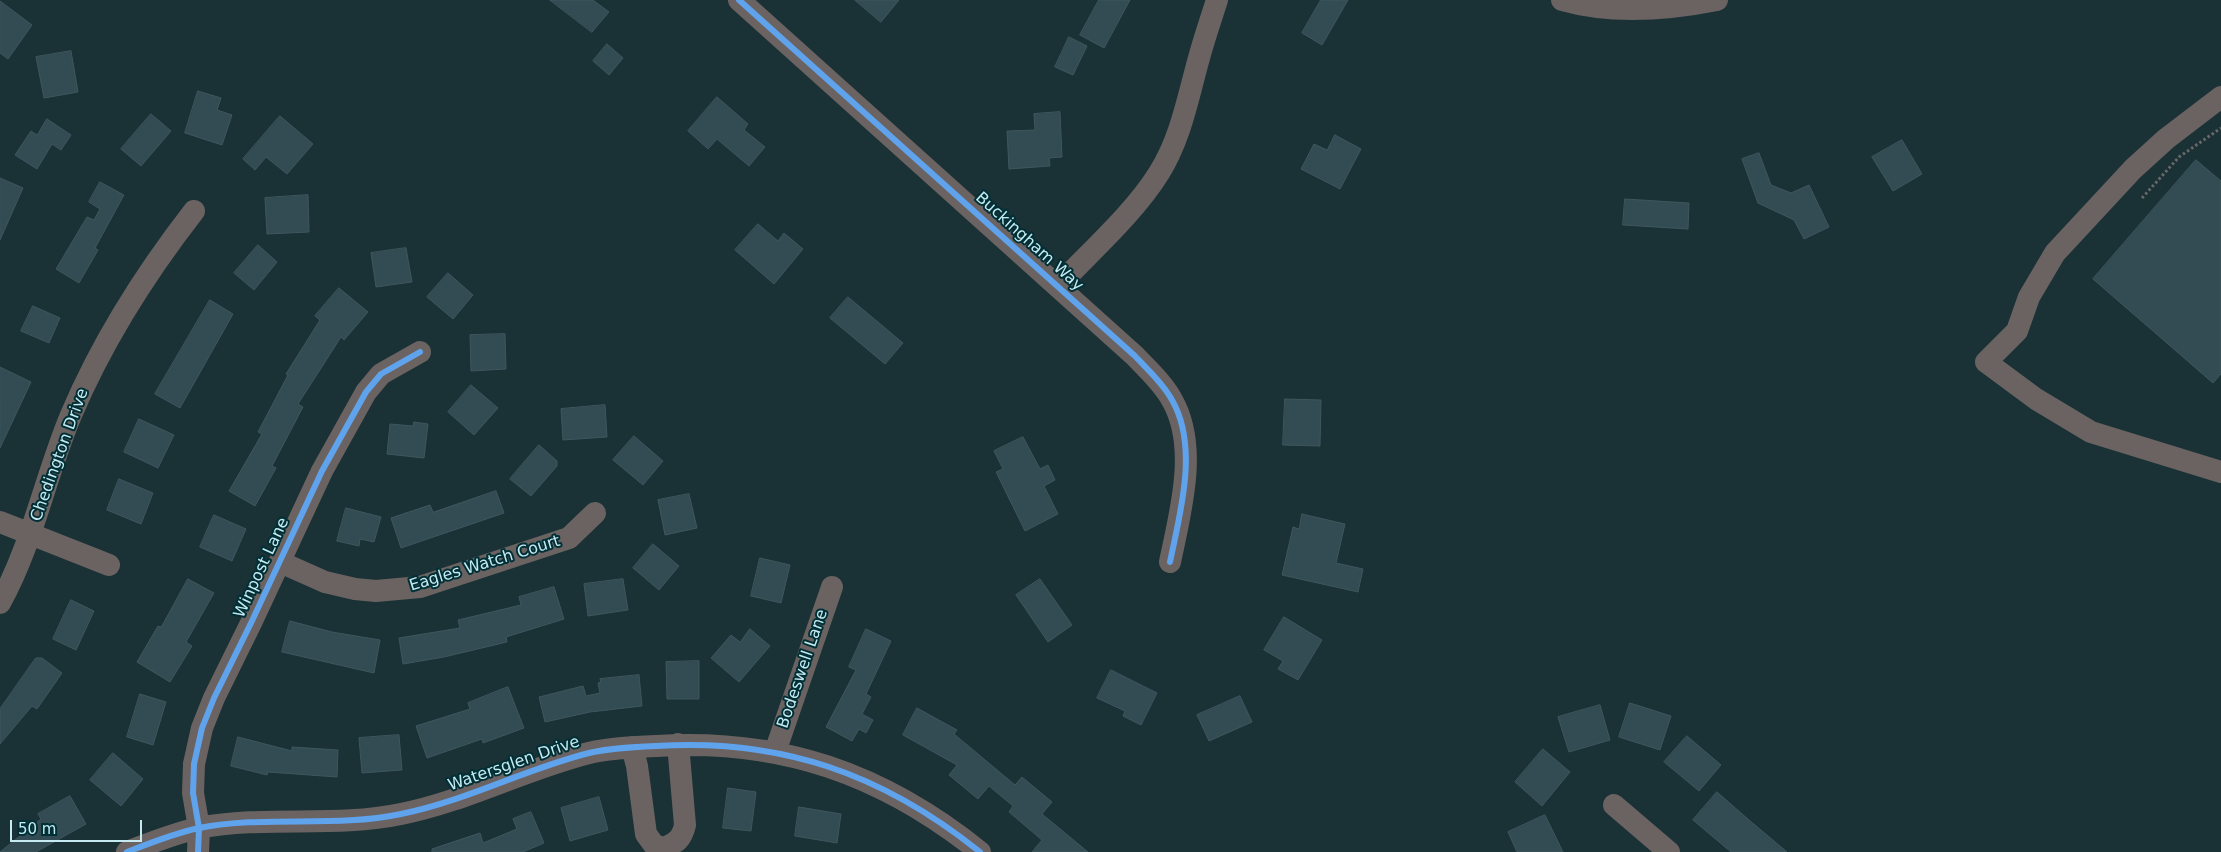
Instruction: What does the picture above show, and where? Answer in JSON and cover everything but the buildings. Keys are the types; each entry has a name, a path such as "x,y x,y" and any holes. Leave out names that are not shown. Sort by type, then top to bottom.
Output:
{"street":[{"name":"Buckingham Way","path":"739,0 1134,356 1172,399 1181,422 1185,454 1184,478 1170,562"},
{"path":"1058,286 1140,198 1159,173 1174,144 1189,101 1199,59 1217,0"},
{"path":"1562,0 1600,8 1681,7 1717,0"},
{"path":"2221,97 2166,138 2055,253 2029,297 2017,331 1986,362 2036,399 2091,432 2221,472"},
{"name":"Chedington Drive","path":"0,603 22,558 71,416 96,363 128,304 169,243 194,211"},
{"name":"Winpost Lane","path":"198,852 199,828 193,794 194,764 202,728 322,471 366,392 381,374 420,352"},
{"name":"Eagles Watch Court","path":"280,562 326,582 355,589 376,591 420,587 569,538 595,513"},
{"path":"0,522 109,565"},
{"name":"Bodeswell Lane","path":"775,752 832,586"},
{"path":"632,747 637,766 646,834 654,845 664,848 676,843 683,834 685,825 678,744"},
{"name":"Watersglen Drive","path":"127,852 149,848 199,828 243,823 358,820 400,814 475,792 557,762 591,752 678,744 775,752 828,766 879,786 915,805 980,852"},
{"path":"1614,805 1669,852"}],"path":[{"path":"2142,198 2179,157 2221,128"}],"cycle path":[{"path":"739,0 1155,376 1172,400 1180,418 1186,459 1182,502 1170,562"},
{"path":"198,852 199,828 193,793 194,764 202,728 214,698 322,471 366,392 381,374 420,352"},
{"path":"127,852 163,838 199,828 224,824 351,820 401,814 449,801 542,767 597,751 639,747 702,745 746,748 788,755 868,782 906,801 980,852"}]}
